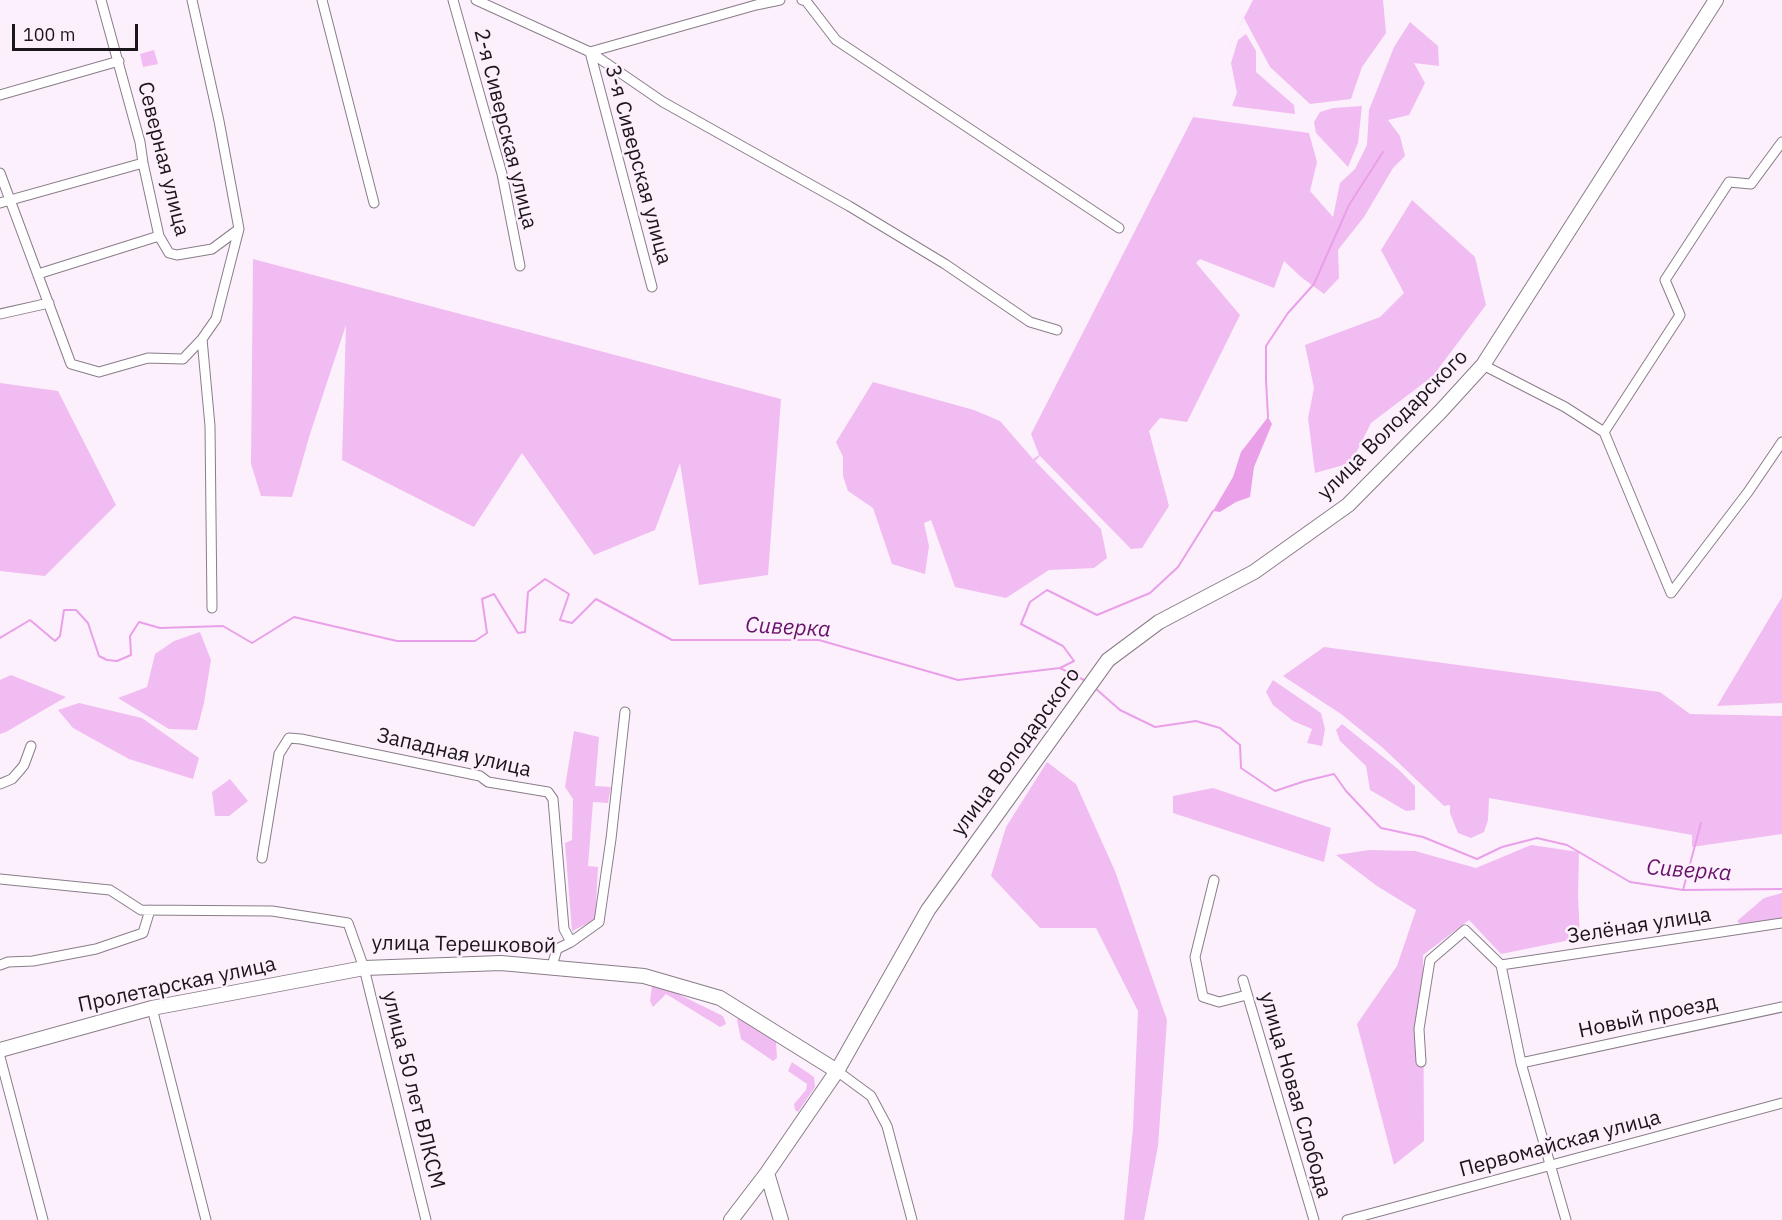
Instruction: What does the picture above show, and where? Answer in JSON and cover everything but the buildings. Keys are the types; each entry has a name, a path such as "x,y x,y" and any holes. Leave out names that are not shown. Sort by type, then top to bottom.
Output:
{"main road":[{"name":"улица Володарского","path":"837,1071 928,910 1108,660 1159,622 1254,572 1348,505 1483,365 1716,0"},
{"name":"улица Терешковой","path":"364,968 501,963 644,976 720,998 837,1071"},
{"name":"Пролетарская улица","path":"0,1050 152,1008 364,968"},
{"path":"731,1220 768,1173 837,1071"},
{"path":"768,1173 780,1220"}],"street":[{"name":"Северная улица","path":"101,0 140,142 159,236 169,253 177,255 212,249 239,229"},
{"path":"0,173 71,364 99,372 148,358 183,359 216,320 239,229 219,121 192,0"},
{"path":"322,0 374,203"},
{"name":"2-я Сиверская улица","path":"453,0 502,174 520,266"},
{"path":"476,0 590,52 663,102 849,206 945,264 1030,321 1057,330"},
{"path":"590,52 756,4 780,0"},
{"path":"802,0 836,40 1119,228"},
{"name":"3-я Сиверская улица","path":"590,52 652,287"},
{"path":"0,95 119,61"},
{"path":"1604,432 1680,315 1665,280 1729,182 1752,184 1782,142"},
{"path":"0,203 143,163"},
{"path":"38,274 159,236"},
{"path":"0,314 49,303"},
{"path":"202,339 210,426 212,608"},
{"path":"1483,365 1565,407 1604,432 1671,593 1748,492 1782,442"},
{"path":"552,966 557,949 599,922 625,712"},
{"name":"Западная улица","path":"261,858 279,753 289,738 480,776 488,782 548,792 553,799 564,929 571,942"},
{"path":"0,784 12,779 20,770 31,746"},
{"name":"улица Терешковой","path":"0,879 110,890 141,910 272,911 348,923 364,968"},
{"path":"1214,880 1196,957 1203,997 1219,1002 1247,995"},
{"path":"0,965 96,950 143,933 150,910"},
{"name":"Зелёная улица","path":"1501,965 1782,923"},
{"path":"1421,1062 1419,1029 1430,960 1465,930 1501,965 1521,1063 1566,1220"},
{"name":"улица 50 лет ВЛКСМ","path":"364,968 426,1220"},
{"name":"улица Новая Слобода","path":"1243,980 1314,1220"},
{"name":"Новый проезд","path":"1521,1063 1782,1007"},
{"path":"152,1008 206,1220"},
{"path":"0,1057 44,1220"},
{"name":"улица Терешковой","path":"837,1071 871,1096 887,1126 912,1220"},
{"name":"Первомайская улица","path":"1347,1220 1782,1103"}],"shaded area":[{"path":"1253,0 1383,0 1386,33 1362,67 1351,99 1310,104 1270,67 1244,18 1215,75"},
{"path":"1410,22 1438,46 1439,66 1414,63 1425,83 1409,115 1388,120 1400,136 1405,156 1393,168 1364,217 1338,250 1339,278 1324,294 1284,261 1274,288 1200,259 1196,263 1240,315 1187,422 1160,418 1149,431 1169,506 1142,548 1131,549 1040,456 1035,461 1101,529 1107,558 1094,568 1049,570 1006,598 955,587 931,520 924,523 929,546 925,574 892,564 873,508 848,491 843,476 843,457 836,442 873,382 974,410 1000,421 1033,459 1039,455 1031,434 1193,117 1309,133 1317,162 1310,191 1333,217 1340,183 1355,169 1367,145 1369,110 1394,47"},
{"path":"1246,34 1256,51 1256,72 1294,105 1295,114 1232,106 1237,93 1231,63 1238,40"},
{"path":"154,50 158,64 143,67 140,54"},
{"path":"1362,106 1358,143 1348,167 1316,133 1314,122 1320,112 1333,108"},
{"path":"1412,200 1475,257 1486,305 1433,376 1371,423 1351,463 1315,473 1308,418 1314,388 1305,345 1380,317 1404,293 1381,250"},
{"path":"253,259 781,399 768,575 699,585 680,463 655,530 594,555 522,453 474,527 342,460 346,325 292,497 261,496 251,464"},
{"path":"0,383 58,391 116,505 45,576 0,571"},
{"path":"1268,417 1272,424 1254,467 1250,497 1220,512 1213,511 1233,477 1241,452"},
{"path":"1782,597 1782,703 1717,706"},
{"path":"200,632 211,660 197,730 169,729 118,698 147,687 155,654 174,641"},
{"path":"1324,647 1660,692 1690,714 1782,716 1782,834 1692,847 1692,835 1489,798 1488,820 1484,832 1471,838 1458,833 1450,813 1450,805 1444,806 1383,748 1341,714 1283,676"},
{"path":"11,675 66,697 0,734 0,680"},
{"path":"1273,680 1321,713 1325,729 1322,746 1307,743 1312,729 1293,721 1273,705 1266,692"},
{"path":"79,703 142,718 199,758 193,779 129,759 73,728 58,710"},
{"path":"1342,724 1398,769 1415,786 1415,810 1406,811 1370,790 1366,766 1340,741 1336,730"},
{"path":"574,731 599,737 595,786 611,787 608,803 593,802 588,866 598,867 595,920 572,931 565,843 572,840 573,799 565,787"},
{"path":"1047,762 1076,784 1115,871 1167,1020 1158,1146 1144,1220 1124,1220 1133,1128 1138,1011 1096,928 1040,928 991,876 1006,827"},
{"path":"230,779 248,801 229,816 215,816 212,792"},
{"path":"1213,788 1331,828 1324,862 1173,813 1173,796"},
{"path":"1531,845 1579,852 1580,938 1501,954 1469,920 1423,955 1424,1141 1394,1165 1357,1024 1397,966 1416,910 1377,886 1336,855 1369,850 1415,851 1476,868"},
{"path":"1782,893 1782,926 1748,932 1737,921 1764,898"},
{"path":"652,986 672,991 723,1016 726,1024 720,1027 666,994 653,1007 650,1001"},
{"path":"739,1018 776,1042 777,1058 773,1061 741,1039 737,1020"},
{"path":"792,1062 814,1077 815,1087 798,1112 794,1104 806,1090 807,1084 788,1071"}],"waterway":[{"path":"1268,417 1266,346 1288,313 1314,284 1349,205 1383,152"},
{"path":"1060,668 1074,661 1063,646 1021,624 1030,602 1047,590 1097,615 1150,593 1178,567 1213,511"},
{"name":"Сиверка","path":"0,638 30,620 55,641 60,636 64,610 76,610 88,623 99,656 117,661 131,655 130,636 139,622 160,628 223,626 252,643 294,617 397,641 475,641 487,633 482,599 494,594 518,633 525,632 528,592 545,579 569,594 560,620 572,623 596,599 672,640 819,640 958,680 1060,668 1086,681"},
{"name":"Сиверка","path":"1095,688 1120,710 1155,727 1196,721 1220,728 1240,745 1241,768 1275,791 1334,774 1346,791 1381,828 1423,837 1477,859 1502,847 1537,838 1567,845 1630,882 1683,890 1782,889"},
{"path":"1683,890 1701,823"}]}
